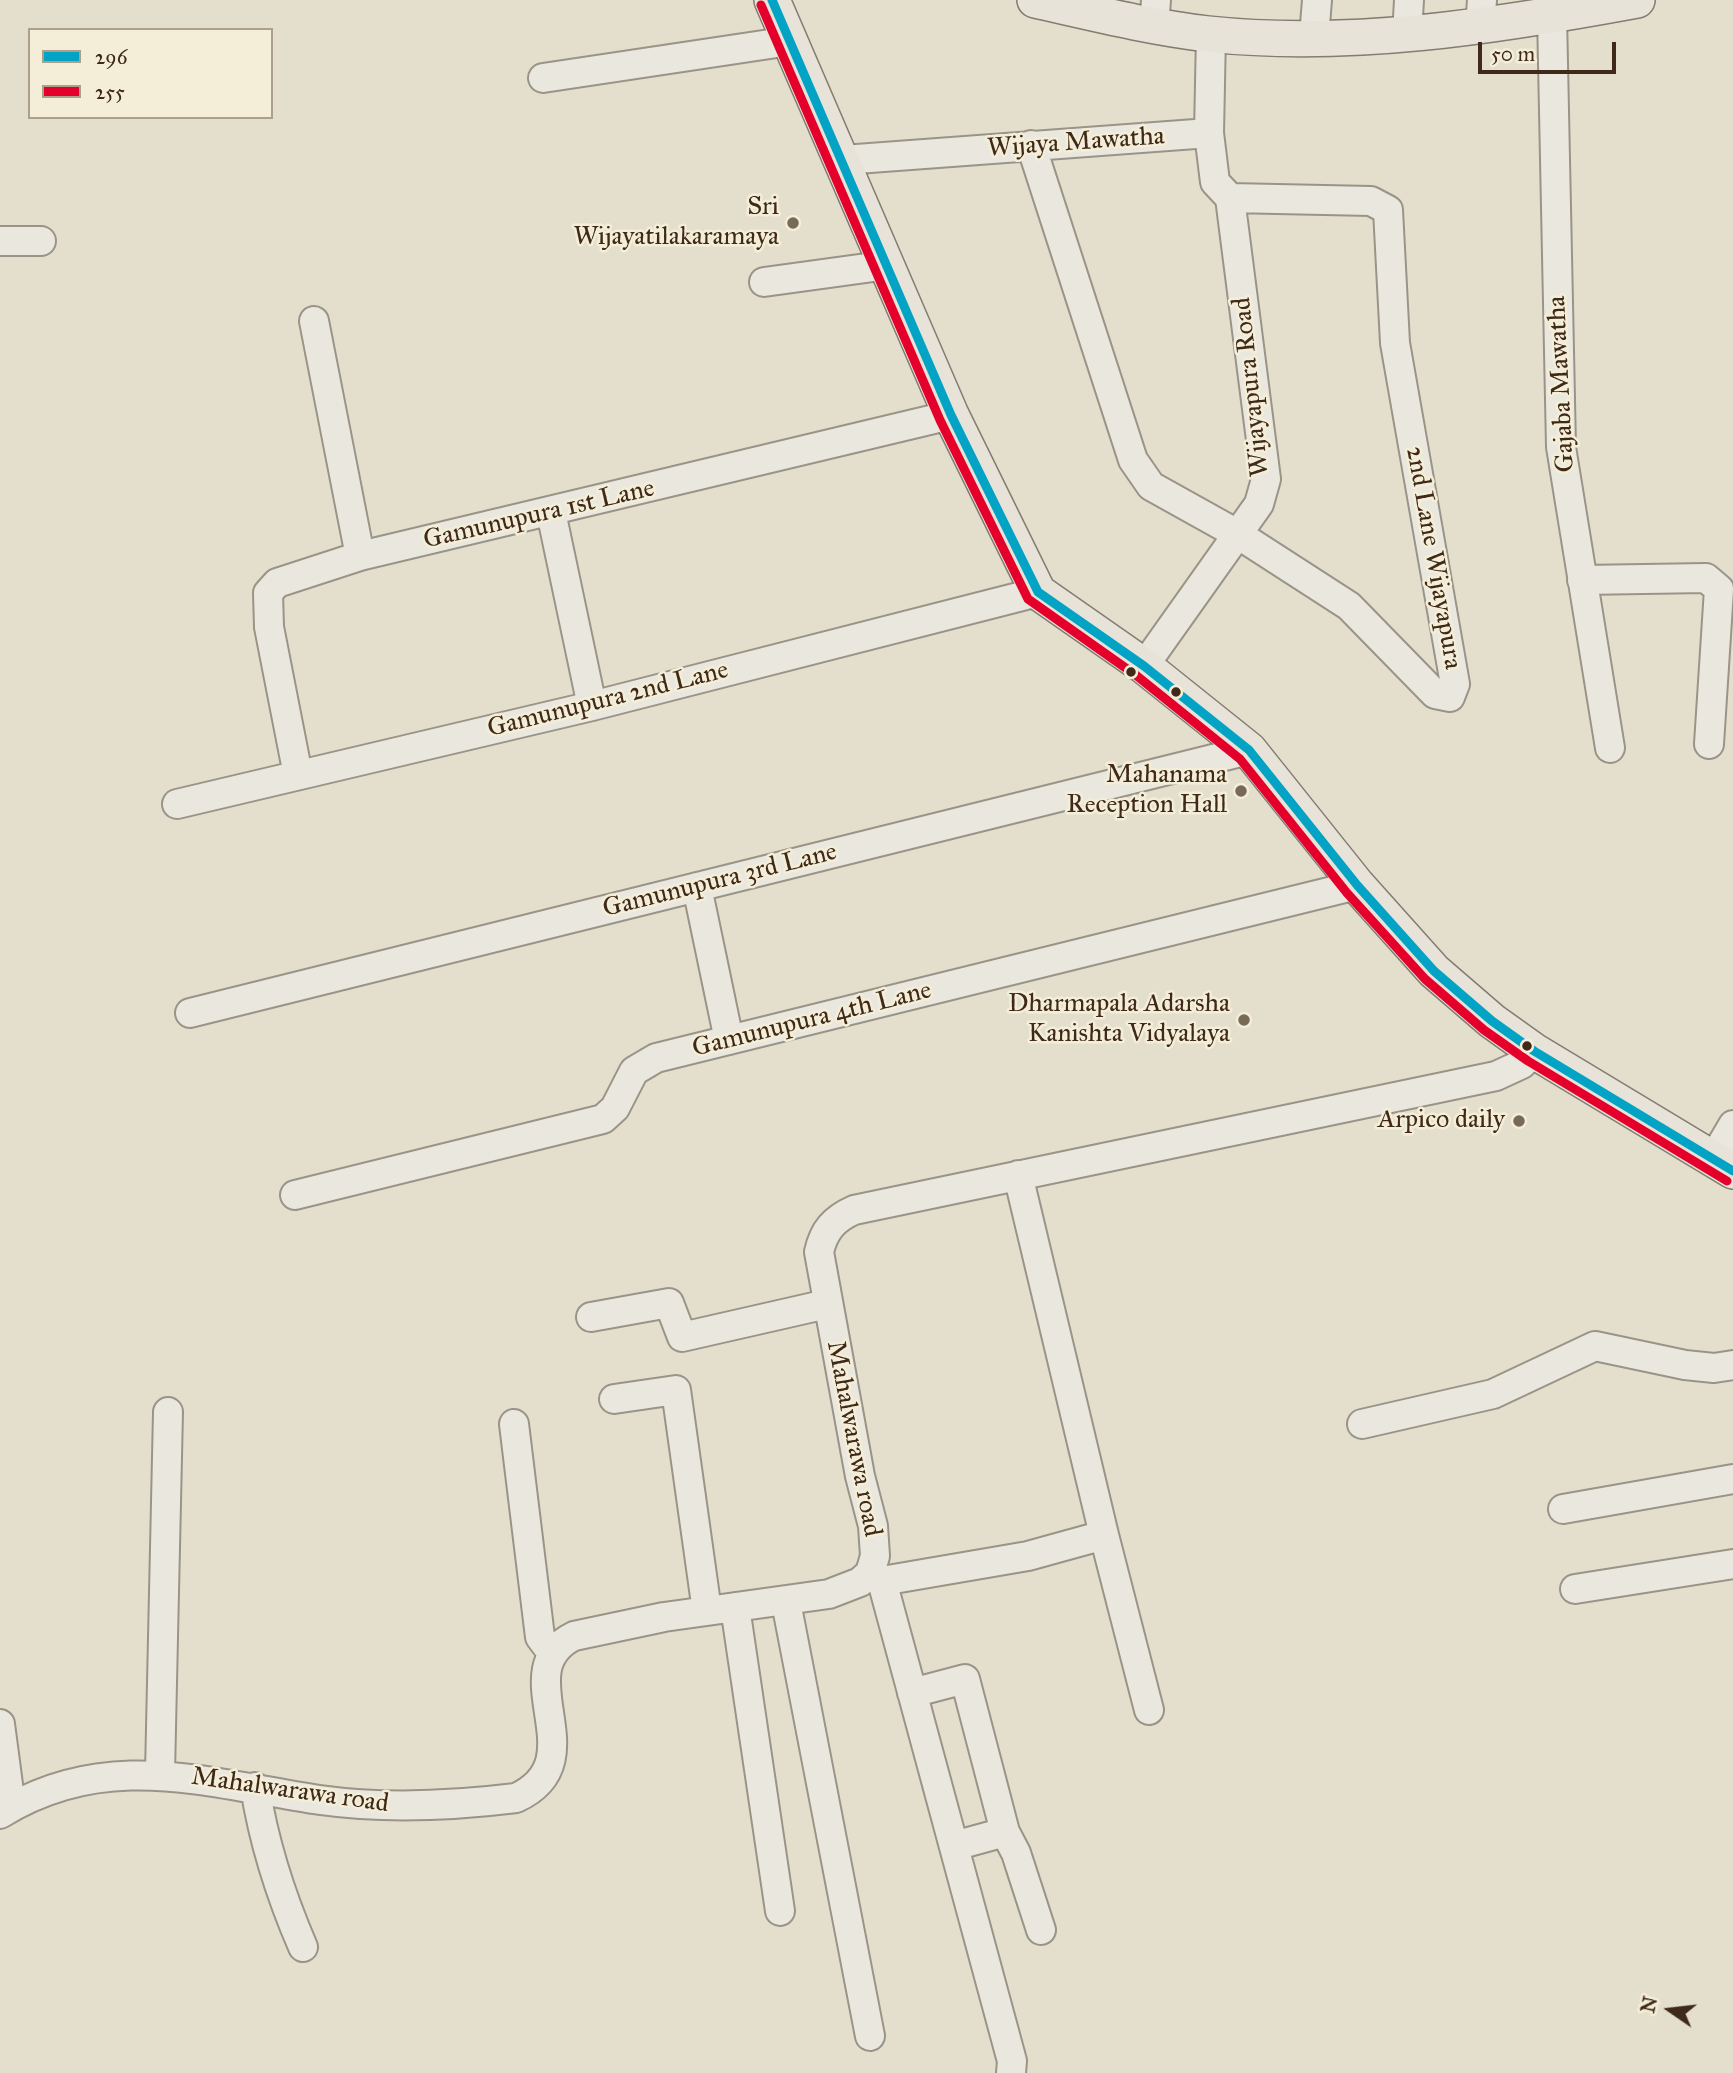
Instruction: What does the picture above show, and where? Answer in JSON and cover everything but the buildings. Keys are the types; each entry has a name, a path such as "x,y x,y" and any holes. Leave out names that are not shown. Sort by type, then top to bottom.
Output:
{"main road":[{"path":"772,0 951,415 1038,592 1144,666 1249,750 1357,885 1434,971 1492,1021 1534,1051 1723,1165"},
{"path":"1035,0 1155,14 1211,34 1314,37 1407,35 1481,13 1552,15 1637,0"}],"street":[{"path":"1314,37 1317,0"},
{"path":"1407,35 1409,0"},
{"name":"Gajaba Mawatha","path":"1552,15 1561,447 1610,748"},
{"path":"1211,34 1209,134 1215,182 1230,198"},
{"path":"543,78 790,41"},
{"name":"Wijaya Mawatha","path":"843,160 1209,134"},
{"name":"2nd Lane Wijayapura","path":"1031,145 1133,460 1151,486 1239,535 1349,606 1435,694 1450,697 1455,684 1395,343 1388,211 1371,201 1230,198"},
{"name":"Wijayapura Road","path":"1144,666 1239,535 1259,504 1266,479 1230,198"},
{"path":"0,241 41,241"},
{"path":"764,282 888,265"},
{"path":"314,321 360,556"},
{"name":"Gamunupura 1st Lane","path":"298,775 269,627 268,593 277,583 360,556 951,415"},
{"path":"551,512 592,706"},
{"path":"1582,580 1706,578 1719,589 1709,744"},
{"name":"Gamunupura 2nd Lane","path":"177,804 592,706 1038,592"},
{"name":"Gamunupura 3rd Lane","path":"190,1013 1249,750"},
{"name":"Gamunupura 4th Lane","path":"295,1195 603,1119 615,1108 634,1071 656,1058 1357,885"},
{"path":"697,887 729,1040"},
{"name":"Mahalwarawa road","path":"6,1811 54,1788 116,1774 160,1773 320,1800 408,1807 516,1798 531,1791 544,1779 552,1760 546,1679 552,1653 562,1642 575,1636 707,1611 786,1602 838,1591 876,1577 873,1526 859,1476 819,1252 822,1237 839,1217 854,1210 1496,1076 1522,1064 1534,1051"},
{"path":"1723,1165 1733,1125"},
{"path":"1018,1175 1149,1710"},
{"path":"591,1317 668,1303 682,1337 827,1304"},
{"path":"1362,1424 1493,1394 1595,1346 1685,1365 1714,1368 1733,1365"},
{"path":"614,1399 676,1390 707,1611"},
{"path":"160,1773 168,1412"},
{"path":"514,1424 540,1637 542,1644 552,1653"},
{"path":"1563,1509 1733,1479"},
{"path":"1012,2073 1012,2061 954,1846 912,1693 876,1577 1028,1556 1104,1535"},
{"path":"1575,1589 1733,1564"},
{"path":"786,1602 870,2036"},
{"path":"735,1607 780,1911"},
{"path":"912,1693 965,1679 1005,1832 1016,1853 1041,1930"},
{"path":"0,1724 6,1811"},
{"path":"254,1787 264,1844 279,1891 303,1947"},
{"path":"954,1846 1005,1832"}],"transit line":[{"name":"296","path":"772,0 951,415 1038,592 1144,666 1249,750 1357,885 1434,971 1492,1021 1534,1051 1733,1171"},
{"name":"255","path":"761,5 940,420 1028,599 1137,676 1240,759 1347,893 1425,979 1484,1030 1528,1061 1727,1181"}],"place":[{"name":"Sri Wijayatilakaramaya","path":"793,223"},
{"name":"Mahanama Reception Hall","path":"1241,791"},
{"name":"Dharmapala Adarsha Kanishta Vidyalaya","path":"1244,1020"},
{"name":"Arpico daily","path":"1519,1121"}]}
